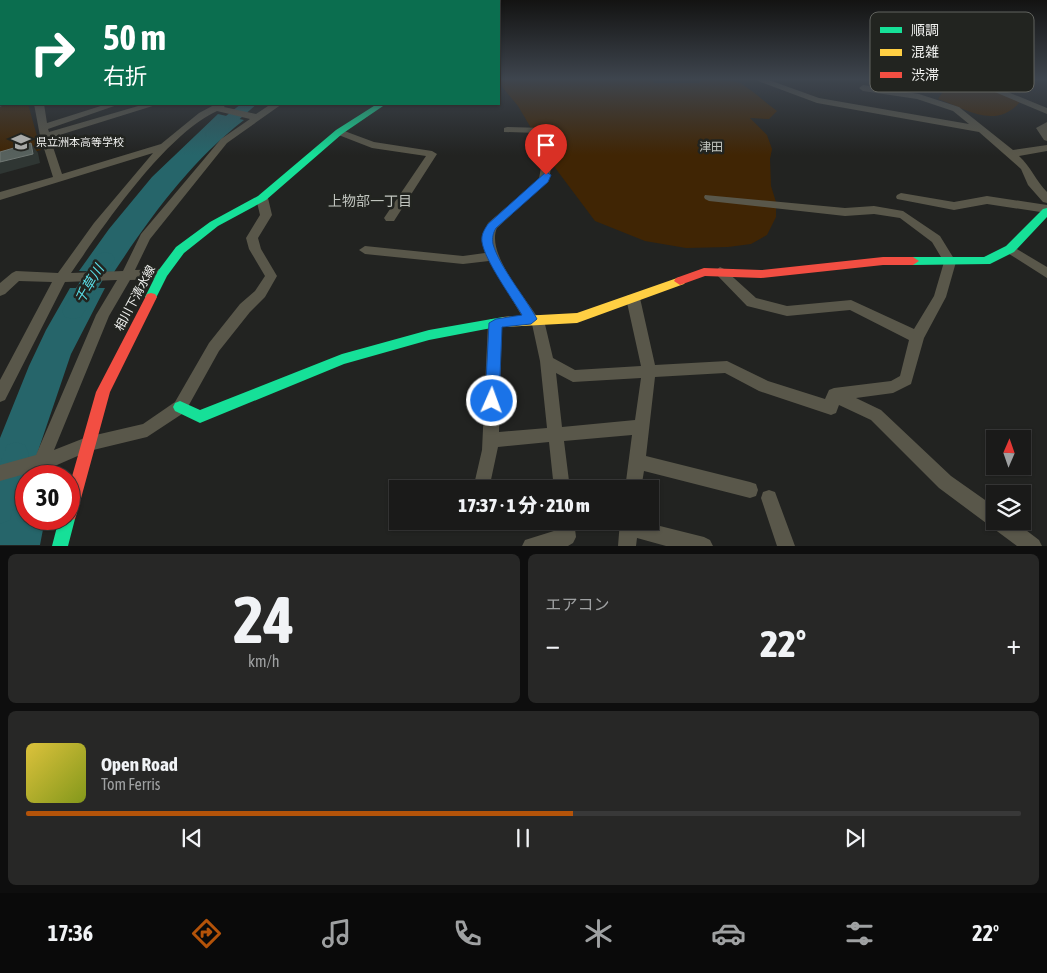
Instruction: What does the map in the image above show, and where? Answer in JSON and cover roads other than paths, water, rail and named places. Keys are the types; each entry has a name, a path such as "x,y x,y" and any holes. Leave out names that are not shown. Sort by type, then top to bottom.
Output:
{"street":[{"path":"841,104 979,130"},
{"path":"942,104 956,109 979,130 1011,152 1026,168 1032,183 1047,199"},
{"path":"1031,104 1047,111"},
{"path":"39,105 44,131 58,177"},
{"path":"44,131 112,105"},
{"path":"44,131 150,105"},
{"path":"49,460 103,315 127,276 145,237 199,169 224,141 275,105"},
{"name":"相川下清水線","path":"80,471 104,392 162,274 180,250 214,224 262,198 340,132 380,105"},
{"path":"0,395 61,278 98,226 165,146 202,114 219,106 256,117"},
{"path":"1047,125 1041,128 1047,138"},
{"path":"507,130 542,130 547,161 546,177 492,226 488,234 488,243 494,256 534,320 547,361 561,480"},
{"path":"340,132 372,146 432,154 390,218"},
{"path":"0,196 165,146"},
{"path":"1011,152 1027,152 1047,148"},
{"path":"710,197 845,212 874,210 904,215 936,239 950,262 940,297 917,337 906,380 893,387 834,395"},
{"path":"901,197 954,206 987,200 1047,210"},
{"path":"0,473 49,460 87,444 147,430 180,407 214,347 244,308 260,294 271,276 255,249 252,238 266,215 262,198"},
{"path":"180,407 200,417 342,359 429,335 496,323 577,318 704,272 761,274 883,261 986,261 1010,249 1047,210"},
{"path":"1010,249 1047,273"},
{"path":"365,250 463,260 494,256"},
{"path":"720,272 752,302 787,311 852,305 917,337"},
{"path":"0,291 16,276 61,278 162,274"},
{"path":"633,298 649,370 634,480"},
{"path":"483,480 490,440 496,323"},
{"path":"547,361 572,376 727,366 764,386 831,408 834,395"},
{"path":"834,395 876,415 945,482 986,512"},
{"path":"490,440 641,427"},
{"path":"637,462 750,490"},
{"path":"769,498 786,546"},
{"path":"60,546 64,530"},
{"path":"531,546 567,537 566,530"},
{"path":"627,546 628,530"},
{"path":"649,530 704,546"},
{"path":"1011,530 1033,546"}],"water":[{"path":"218,114 244,120 189,171 142,230 114,272 79,271 109,229 152,177"},
{"path":"70,288 105,288 71,354 36,457 0,467 0,438 29,366 46,330"},
{"path":"15,484 15,530 43,530 40,545 0,545 0,489"}],"waterway":[{"name":"千草川","path":"213,134 249,105"},
{"name":"千草川","path":"73,311 105,259"},
{"name":"千草川","path":"0,510 16,454"}],"place":[{"name":"県立洲本高等学校","path":"21,142"}],"district":[{"name":"津田","path":"711,147"},
{"name":"上物部一丁目","path":"370,201"}]}
